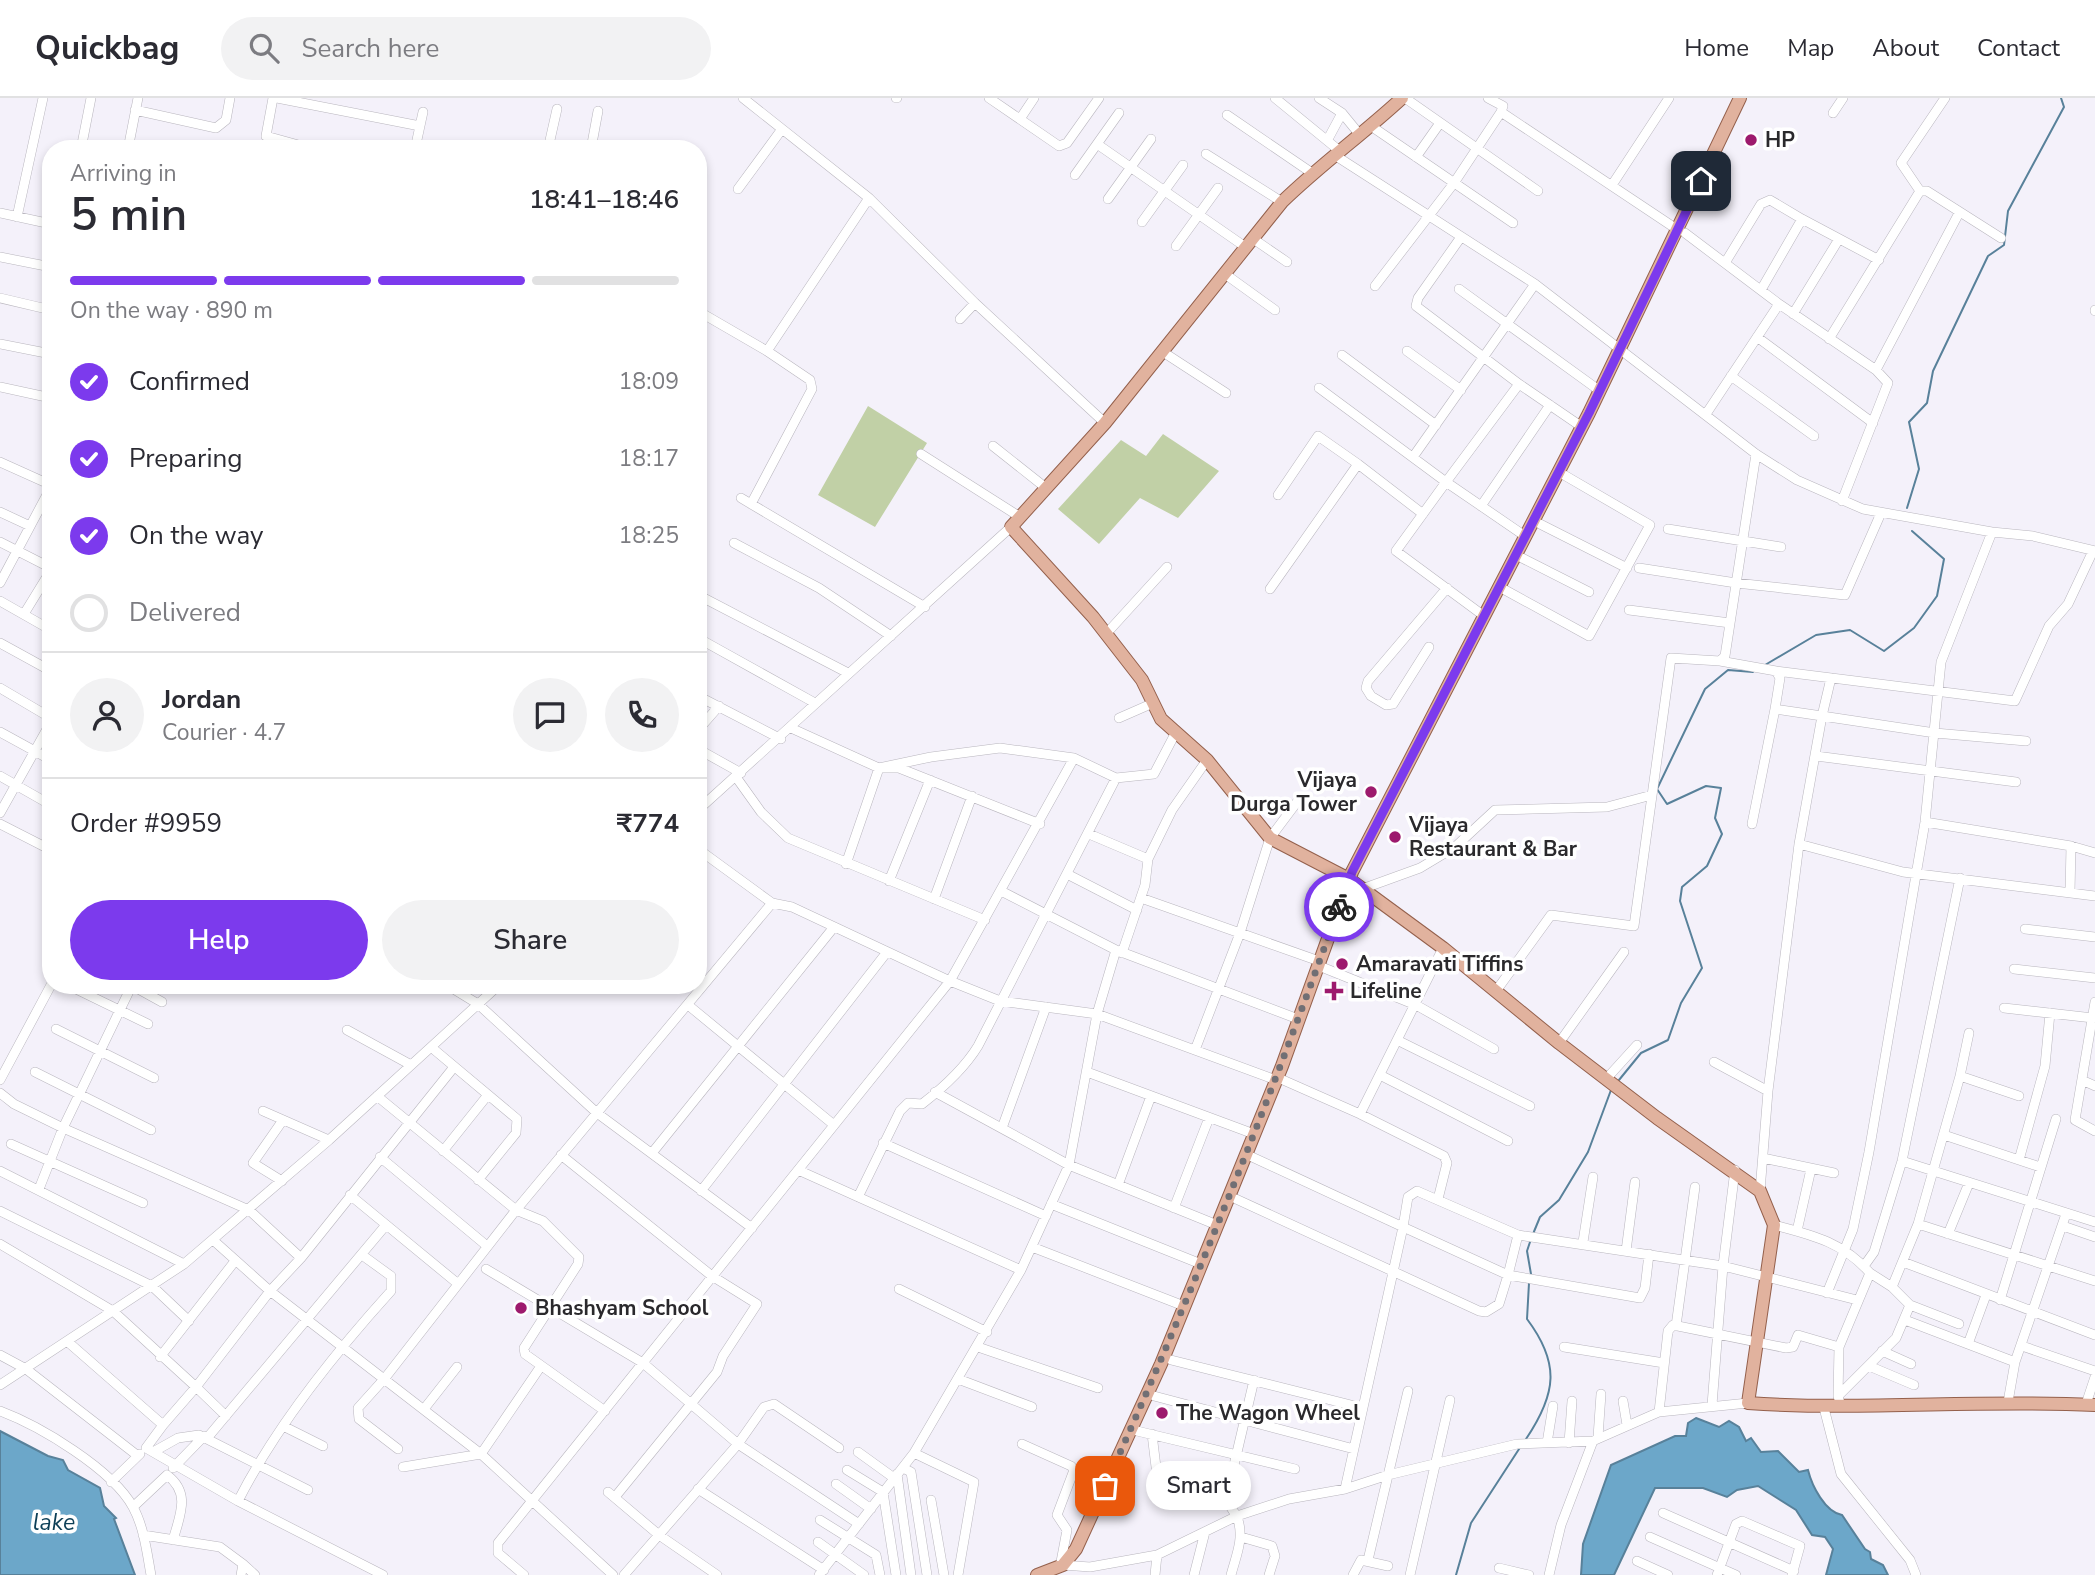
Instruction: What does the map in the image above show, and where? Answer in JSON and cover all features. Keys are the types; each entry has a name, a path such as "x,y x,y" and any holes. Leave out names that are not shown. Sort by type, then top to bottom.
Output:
{"main road":[{"path":"1404,98 1339,154 1312,173 1282,202 1105,424 1016,522 1142,680 1151,704 1161,719 1207,760 1270,838 1355,884 1443,948 1559,1043 1657,1118 1735,1170 1760,1191 1774,1225 1748,1403 1824,1408 1840,1401 2091,1405"},
{"path":"1681,232 1740,98"},
{"path":"1355,884 1540,524 1749,98"},
{"path":"1065,1569 1184,1306 1279,1080 1298,1019 1355,884 1484,616 1600,391 1623,352"},
{"path":"1037,1575 1065,1569 1082,1552 1171,1360 1236,1199 1322,964"}],"street":[{"path":"17,217 43,98"},
{"path":"82,140 91,98"},
{"path":"130,140 138,98"},
{"path":"135,110 216,128 226,120 230,98"},
{"path":"280,140 266,136 275,98 420,126"},
{"path":"743,98 869,198 975,303 1105,424"},
{"path":"989,98 1054,143 1063,146 1099,98"},
{"path":"1020,119 1034,98"},
{"path":"1275,98 1328,139 1339,154 1535,284 1756,454 1797,480 1842,501 1881,513 2033,536 2094,551 2068,604 2049,626 2015,701 1776,671 1720,661 1671,658 1634,926 1551,915 1496,991"},
{"path":"1319,98 1342,113 1360,135"},
{"path":"1404,98 1538,191"},
{"path":"1375,286 1454,183 1501,112 1503,107 1488,98"},
{"path":"1612,185 1669,98"},
{"path":"1833,113 1843,98"},
{"path":"1920,191 1901,163 1945,98"},
{"path":"550,140 556,109"},
{"path":"593,140 598,111"},
{"path":"417,140 424,112"},
{"path":"1501,112 1681,232 1885,377 1888,385 1842,501"},
{"path":"1075,175 1119,113"},
{"path":"1328,139 1342,113"},
{"path":"1227,115 1312,173"},
{"path":"1416,157 1440,123"},
{"path":"1371,126 1513,223"},
{"path":"737,189 782,129"},
{"path":"1108,199 1151,139"},
{"path":"1097,145 1198,215 1287,262"},
{"path":"1206,154 1282,202"},
{"path":"1142,222 1184,164"},
{"path":"1176,246 1218,188"},
{"path":"1920,191 1927,191 2001,238"},
{"path":"1829,339 1920,191"},
{"path":"767,351 869,198"},
{"path":"1725,263 1761,204 1770,200 1879,260"},
{"path":"0,213 42,222"},
{"path":"1876,370 1959,213"},
{"path":"1760,290 1802,219"},
{"path":"1461,237 1418,299 1416,306 1518,384 1582,427"},
{"path":"1793,314 1839,239"},
{"path":"0,257 42,265"},
{"path":"1225,274 1275,310"},
{"path":"1413,457 1535,284"},
{"path":"1459,289 1600,391"},
{"path":"0,298 42,308"},
{"path":"960,319 975,303"},
{"path":"1706,414 1779,304"},
{"path":"707,316 810,380 812,389 751,504"},
{"path":"1757,337 1873,423"},
{"path":"0,344 42,352"},
{"path":"1407,351 1461,390"},
{"path":"1163,352 1226,393"},
{"path":"1342,355 1436,425"},
{"path":"1731,376 1814,436"},
{"path":"1484,616 1396,551 1518,384"},
{"path":"0,387 42,396"},
{"path":"1319,387 1446,482 1525,536"},
{"path":"1481,506 1550,405"},
{"path":"1278,495 1318,436 1423,514"},
{"path":"993,446 1046,488"},
{"path":"707,802 780,739 815,703 925,607 1016,522 921,454"},
{"path":"1720,661 1725,656 1756,454"},
{"path":"0,462 42,482"},
{"path":"1269,589 1358,464"},
{"path":"1505,590 1589,636 1650,525 1564,475"},
{"path":"741,498 925,607"},
{"path":"0,583 42,503"},
{"path":"0,512 30,526"},
{"path":"1639,568 1736,583 1846,595 1881,513"},
{"path":"1540,524 1627,568"},
{"path":"1668,529 1781,547"},
{"path":"1826,1293 1853,1229 1866,1165 1925,822 1941,662 1993,532"},
{"path":"0,542 42,564"},
{"path":"734,543 820,588 891,636"},
{"path":"1522,558 1589,592"},
{"path":"1107,634 1167,567"},
{"path":"24,614 42,584"},
{"path":"1429,647 1393,704 1386,705 1371,696 1366,688 1368,681 1447,588"},
{"path":"707,600 848,673"},
{"path":"0,601 42,624"},
{"path":"1629,610 1730,624"},
{"path":"0,643 42,666"},
{"path":"707,643 815,703"},
{"path":"1752,824 1780,678 1776,671"},
{"path":"1760,1191 1768,1091 1799,844 1830,678"},
{"path":"0,688 42,714"},
{"path":"707,700 780,739"},
{"path":"1119,718 1151,704"},
{"path":"707,720 719,706"},
{"path":"1775,709 1935,733 2025,741"},
{"path":"791,728 879,768 899,768 1041,824"},
{"path":"0,732 42,756"},
{"path":"879,768 931,757 1000,748 1074,758 1115,778 1154,774 1176,732"},
{"path":"0,813 42,737"},
{"path":"707,755 738,775 761,812 788,838 985,920"},
{"path":"1816,756 2016,782"},
{"path":"524,1575 496,1548 950,981 1041,824 1074,758"},
{"path":"698,1489 821,1572 914,1453 1021,1270 1069,1165 1097,1014 1141,898 1148,859 1172,810 1207,760"},
{"path":"846,864 879,768"},
{"path":"0,776 42,800"},
{"path":"858,1197 900,1111 908,1103 922,1104 967,1063 1089,834 1115,778"},
{"path":"889,881 930,780"},
{"path":"1355,884 1420,868 1455,847 1495,810 1607,807 1651,795"},
{"path":"934,899 972,796"},
{"path":"1195,1050 1240,933 1270,838 1300,798"},
{"path":"1925,822 2071,846 2095,853"},
{"path":"0,824 42,845"},
{"path":"1089,834 1148,859"},
{"path":"1799,844 1916,872 2095,896"},
{"path":"2070,892 2071,846"},
{"path":"707,856 772,903 782,903 950,981 1000,1001 1097,1014 1279,1080 1360,1114 1444,1156 1447,1163 1438,1199"},
{"path":"1067,874 1137,910"},
{"path":"1840,1401 1839,1347 1874,1252 1902,1161 1960,878"},
{"path":"1001,891 1119,951 1298,1019"},
{"path":"1141,898 1322,964 1416,1005 1494,1049"},
{"path":"707,975 772,903"},
{"path":"652,1153 834,927"},
{"path":"2025,929 2095,937"},
{"path":"1360,1114 1443,948"},
{"path":"701,1192 887,952"},
{"path":"1559,1043 1624,952"},
{"path":"2014,969 2095,978"},
{"path":"0,1080 46,994"},
{"path":"87,994 148,1024"},
{"path":"39,1189 63,1128 129,994"},
{"path":"148,994 162,1002"},
{"path":"462,994 478,1004 597,1113 752,1228"},
{"path":"0,1385 184,1264 329,1140 489,994"},
{"path":"398,1449 357,1413 363,1401 385,1378 457,1283 694,994"},
{"path":"2095,1002 2084,1081 2075,1120 2095,1130"},
{"path":"688,1004 834,1125"},
{"path":"1002,1128 1046,1007"},
{"path":"2004,1008 2093,1018"},
{"path":"2019,1160 2045,1066 2050,1013"},
{"path":"56,1029 154,1078"},
{"path":"347,1030 411,1065"},
{"path":"1892,1287 1919,1224 1960,1076 1969,1033"},
{"path":"1397,1040 1530,1106"},
{"path":"1614,1083 1637,1045"},
{"path":"431,1046 517,1119 516,1133 478,1180"},
{"path":"1714,1062 1768,1091"},
{"path":"150,1450 163,1426 270,1290 301,1258 407,1122 454,1067"},
{"path":"35,1072 151,1130"},
{"path":"1087,1072 1254,1135"},
{"path":"1380,1075 1508,1142"},
{"path":"1960,1076 2019,1096"},
{"path":"2084,1081 2095,1086"},
{"path":"935,1092 1069,1165 1217,1226"},
{"path":"0,1093 14,1104 63,1128 249,1210 301,1258"},
{"path":"377,1096 516,1210 543,1221 579,1257 524,1348 525,1354 605,1410"},
{"path":"443,1151 487,1096"},
{"path":"1118,1185 1151,1096"},
{"path":"264,1111 329,1140"},
{"path":"1174,1208 1209,1118"},
{"path":"2000,1300 2056,1119"},
{"path":"282,1181 253,1163 283,1120"},
{"path":"1944,1135 2040,1167"},
{"path":"883,1143 1046,1216"},
{"path":"11,1144 144,1203"},
{"path":"561,1156 712,1276 757,1304 723,1356 717,1372 612,1494 659,1535 718,1575"},
{"path":"380,1157 487,1246"},
{"path":"1252,1157 1508,1275 1640,1298 1645,1289 1649,1254"},
{"path":"1763,1158 1834,1174"},
{"path":"1902,1161 2095,1222"},
{"path":"1797,1231 1811,1168"},
{"path":"798,1170 1021,1270"},
{"path":"1712,1405 1723,1266 1735,1170"},
{"path":"0,1171 184,1264"},
{"path":"1584,1242 1593,1177"},
{"path":"1626,1251 1635,1181"},
{"path":"1948,1234 1969,1183"},
{"path":"1676,1326 1695,1187"},
{"path":"1345,1489 1403,1227 1405,1207 1412,1192 1417,1191 1438,1199 1518,1235 1584,1242 1723,1266 1857,1300"},
{"path":"350,1195 457,1283"},
{"path":"1236,1199 1486,1312 1499,1304 1518,1235"},
{"path":"1051,1204 1201,1264"},
{"path":"0,1211 152,1286 189,1321"},
{"path":"2007,1402 2015,1362 2066,1214"},
{"path":"1919,1224 2095,1281"},
{"path":"133,1507 226,1416 386,1225"},
{"path":"1774,1225 1829,1239 1892,1287 1910,1305 1959,1324"},
{"path":"2063,1226 2095,1237"},
{"path":"213,1240 270,1290 481,1454 613,1575"},
{"path":"0,1244 113,1311 226,1416"},
{"path":"1032,1247 1184,1306"},
{"path":"238,1501 257,1464 342,1346 391,1291 391,1276 362,1255"},
{"path":"160,1357 235,1261"},
{"path":"1903,1262 2095,1335"},
{"path":"486,1269 643,1363 738,1444 859,1524"},
{"path":"899,1289 987,1332"},
{"path":"1968,1344 1986,1295"},
{"path":"1840,1401 1896,1338 1910,1305"},
{"path":"1905,1320 2015,1362"},
{"path":"1659,1412 1669,1328 1676,1326 1718,1332 1790,1348 1798,1335 1839,1347"},
{"path":"68,1342 163,1426"},
{"path":"2022,1346 2095,1371"},
{"path":"978,1347 1098,1388"},
{"path":"1564,1347 1664,1363"},
{"path":"1882,1351 1911,1364"},
{"path":"0,1355 26,1369 138,1456"},
{"path":"1171,1360 1363,1408"},
{"path":"402,1467 481,1454 541,1366"},
{"path":"1869,1366 1914,1385"},
{"path":"424,1409 457,1367"},
{"path":"2091,1405 2095,1377"},
{"path":"958,1379 1032,1407"},
{"path":"1231,1575 1241,1537 1237,1516 1227,1502 1254,1380"},
{"path":"1368,1560 1408,1391"},
{"path":"1549,1575 1561,1525 1596,1439 1601,1394"},
{"path":"1154,1396 1354,1449"},
{"path":"1410,1575 1450,1400"},
{"path":"1569,1443 1572,1401"},
{"path":"1623,1401 1627,1425"},
{"path":"1022,1444 1074,1470 1057,1515 1067,1530 1065,1569 1157,1555 1237,1516 1289,1499 1345,1489 1388,1475 1517,1444 1569,1443 1596,1439 1659,1412 1748,1403"},
{"path":"624,1575 738,1444 764,1407 774,1404 839,1448"},
{"path":"1548,1443 1553,1406"},
{"path":"1824,1408 1841,1474 1910,1560 1916,1575"},
{"path":"0,1411 71,1447 111,1482 133,1507 143,1535 151,1575"},
{"path":"285,1427 323,1446"},
{"path":"1137,1431 1295,1469"},
{"path":"1152,1434 1156,1467"},
{"path":"111,1482 138,1456 150,1450 178,1438 206,1436 308,1490"},
{"path":"150,1450 238,1501 383,1575"},
{"path":"858,1452 898,1473 911,1472 927,1575"},
{"path":"914,1453 974,1482 958,1575"},
{"path":"847,1469 883,1492 896,1575"},
{"path":"898,1473 911,1575"},
{"path":"167,1475 180,1487 183,1498 173,1540"},
{"path":"836,1485 871,1509"},
{"path":"931,1500 944,1575"},
{"path":"1664,1513 1730,1542 1793,1573 1801,1550 1796,1542 1742,1521 1736,1524 1730,1542 1718,1572"},
{"path":"820,1520 876,1555 880,1575"},
{"path":"1194,1575 1205,1532"},
{"path":"143,1535 220,1547 255,1575"},
{"path":"1241,1537 1272,1546 1275,1556 1269,1575"},
{"path":"1650,1537 1718,1572 1735,1575"},
{"path":"818,1542 864,1575"},
{"path":"1155,1575 1157,1555"},
{"path":"1353,1575 1359,1562 1368,1560 1388,1566"},
{"path":"1637,1561 1668,1575"},
{"path":"241,1575 243,1564"},
{"path":"1499,1568 1530,1575"}],"green space":[{"path":"868,406 927,443 875,527 818,495"},
{"path":"1163,434 1219,471 1178,518 1140,498 1099,544 1058,509 1121,440 1146,456"}],"water":[{"path":"1696,1418 1719,1427 1729,1421 1739,1427 1746,1441 1751,1438 1761,1452 1778,1451 1799,1472 1808,1470 1825,1504 1842,1515 1865,1549 1870,1552 1871,1559 1883,1565 1888,1575 1826,1575 1833,1549 1825,1537 1812,1535 1796,1510 1758,1486 1737,1490 1727,1497 1703,1488 1655,1488 1614,1575 1581,1575 1583,1544 1611,1465 1675,1436 1686,1436 1688,1423"},
{"name":"lake","path":"0,1431 48,1456 63,1460 68,1470 100,1488 104,1506 116,1518 114,1519 135,1575 0,1575"}],"waterway":[{"path":"1907,508 1919,469 1909,422 1927,403 1933,371 1988,256 2004,245 2008,211 2064,107 2061,98"},
{"path":"1765,665 1816,635 1850,630 1884,651 1914,628 1937,596 1944,559 1912,531"},
{"path":"1619,1080 1641,1053 1668,1040 1681,1003 1702,968 1680,901 1682,887 1707,866 1722,834 1715,818 1721,788 1706,786 1667,804 1657,789 1705,689 1728,670 1753,672"},
{"path":"1533,1234 1540,1217 1559,1200 1588,1152 1611,1090"},
{"path":"1530,1242 1527,1251 1531,1274"},
{"path":"1526,1439 1544,1407 1550,1378 1545,1350 1527,1319 1529,1283"},
{"path":"1456,1575 1471,1523 1521,1446"}],"way so far":[{"path":"1105,1486 1161,1364 1282,1066 1339,907"}],"place":[{"name":"HP","path":"1751,140"},
{"name":"Vijaya Durga Tower","path":"1371,792"},
{"name":"Vijaya Restaurant & Bar","path":"1395,837"},
{"name":"Amaravati Tiffins","path":"1342,964"},
{"name":"Lifeline","path":"1334,991"},
{"name":"Bhashyam School","path":"521,1308"},
{"name":"The Wagon Wheel","path":"1162,1413"},
{"name":"Smart","path":"1105,1486"}],"route":[{"path":"1339,907 1352,872 1589,413 1701,181"}]}
